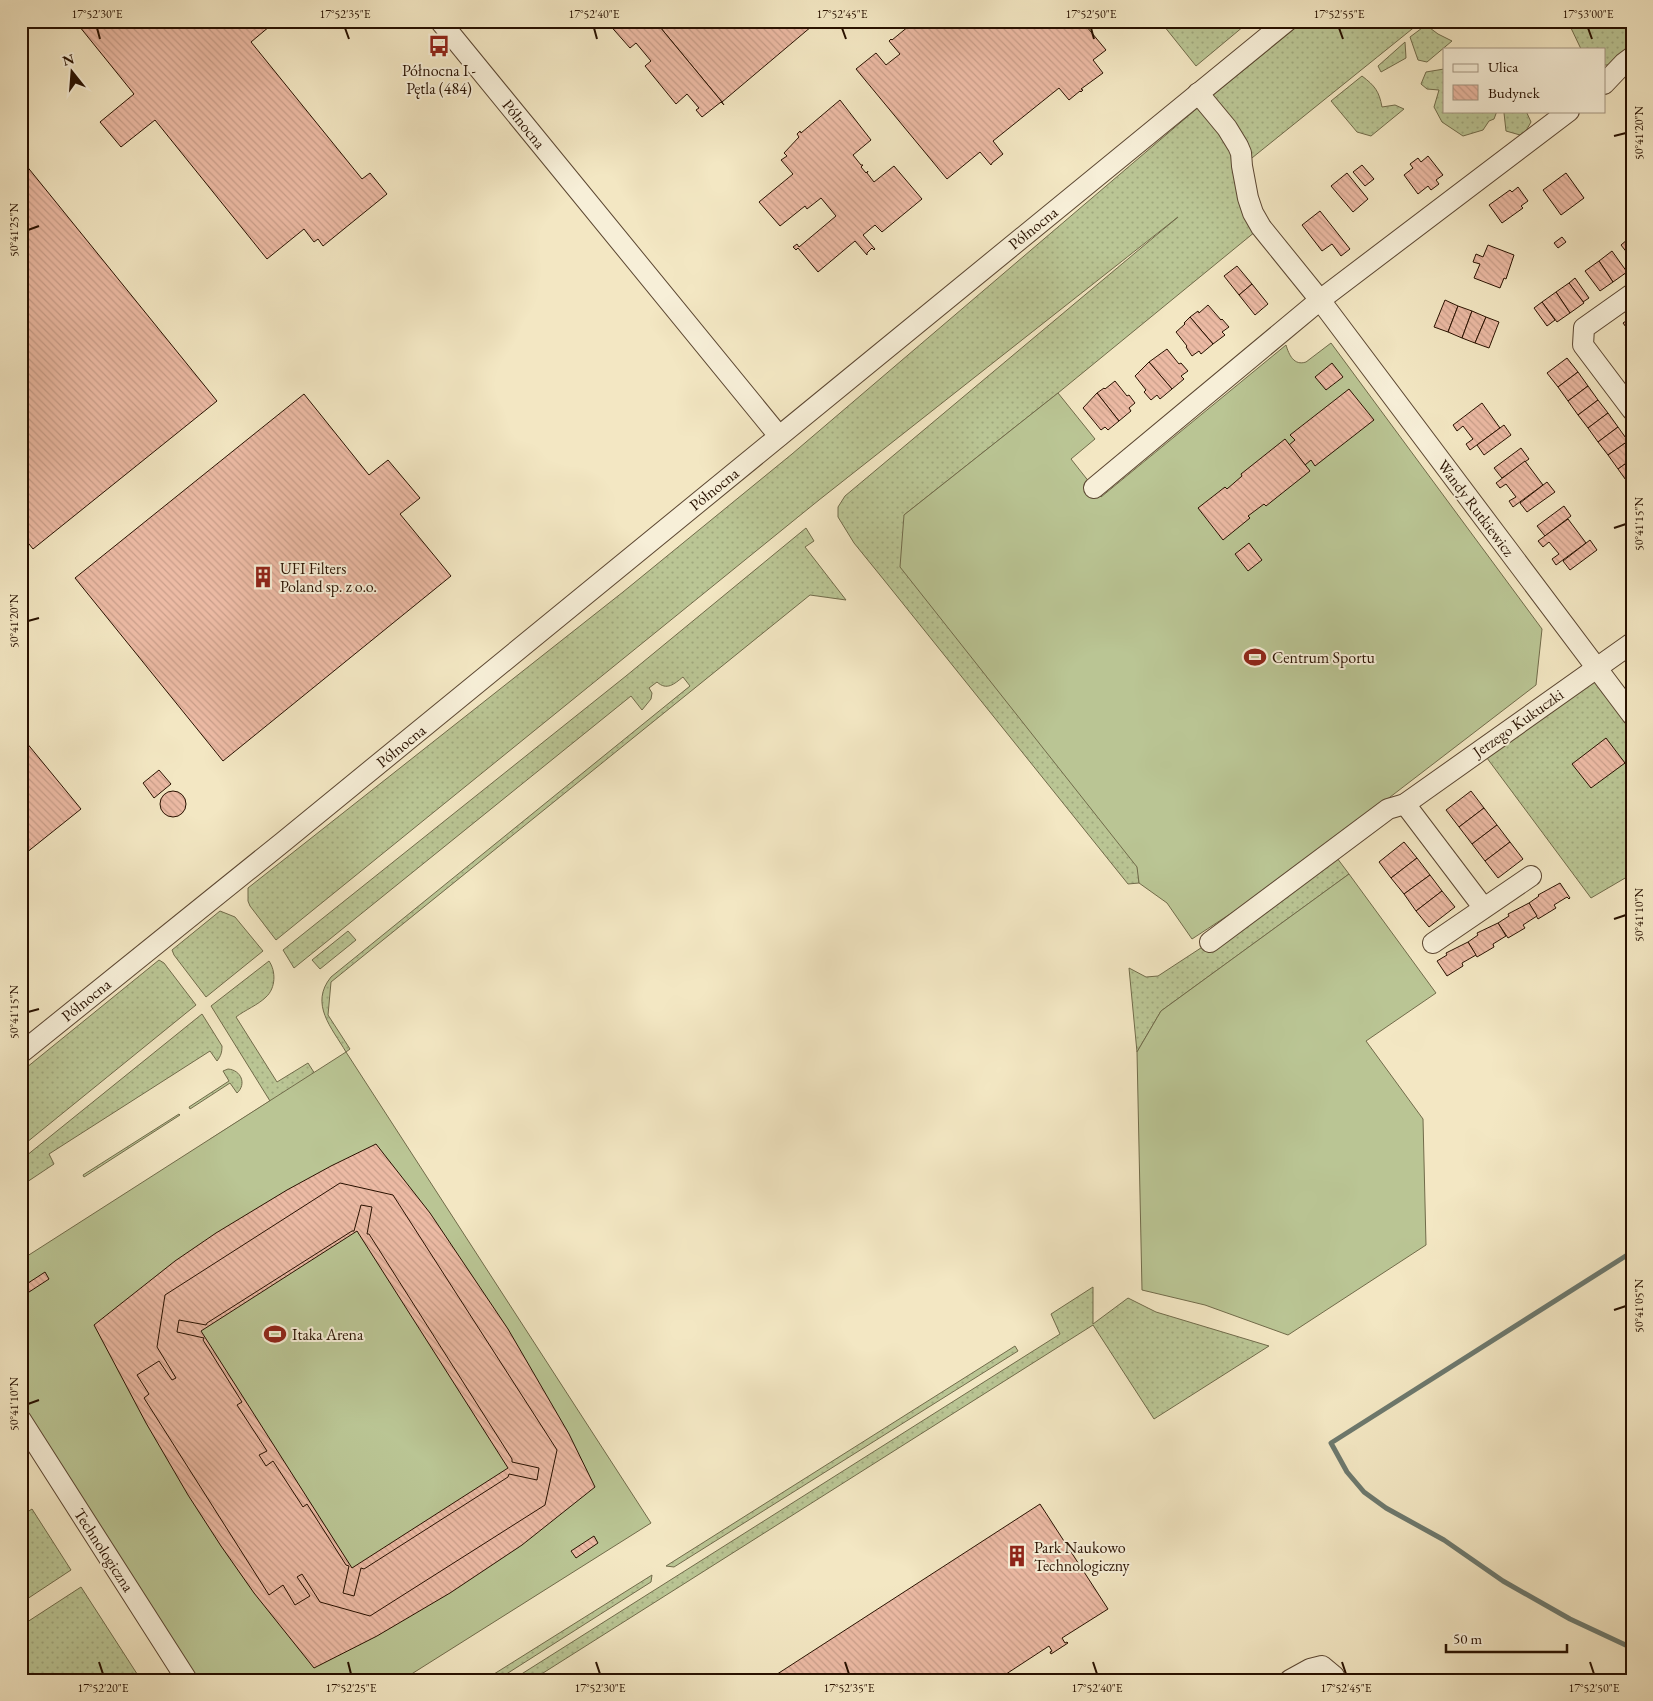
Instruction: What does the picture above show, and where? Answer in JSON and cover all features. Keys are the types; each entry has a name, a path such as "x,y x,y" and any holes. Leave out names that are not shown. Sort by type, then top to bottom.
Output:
{"street":[{"name":"Północna","path":"440,21 779,436"},
{"name":"Północna","path":"21,1053 283,842 1198,92 1288,21"},
{"path":"1606,82 1624,63 1632,58"},
{"name":"Wandy Rutkiewicz","path":"1198,92 1232,136 1241,153 1251,206 1261,227 1320,300 1632,715"},
{"path":"1094,488 1320,300 1568,112"},
{"path":"1632,294 1584,328 1583,345 1632,410"},
{"name":"Jerzego Kukuczki","path":"1210,942 1388,809 1405,804 1632,642"},
{"path":"1405,804 1483,907"},
{"path":"1433,943 1530,876"},
{"name":"Technologiczna","path":"21,1420 188,1680"},
{"path":"1290,1680 1310,1669 1322,1666 1336,1680"}],"green space":[{"path":"1160,21 1250,21 1196,66"},
{"path":"1304,21 1422,21 1242,166 1261,227 1058,393 904,515 1138,867 1139,883 1128,884 854,543 838,517 838,507 845,496 1178,217 819,500 276,940 250,906 248,888 623,592 792,454 1201,105"},
{"path":"1544,21 1632,21 1632,46 1609,65 1606,65 1606,48 1581,48 1570,26 1556,23 1547,25"},
{"path":"1426,25 1452,41 1427,62 1418,60 1410,37"},
{"path":"1405,42 1406,58 1381,72 1378,66"},
{"path":"1443,69 1443,112 1497,112 1494,119 1489,121 1483,130 1463,136 1442,122 1434,107 1439,90 1427,89 1421,84 1426,72"},
{"path":"1362,76 1376,89 1382,107 1395,105 1404,109 1371,136 1357,132 1331,101"},
{"path":"1526,112 1531,122 1526,131 1520,135 1506,131 1504,113"},
{"name":"Centrum Sportu","path":"1331,343 1542,629 1536,685 1282,880 1192,939 1167,903 1139,883 1137,867 900,567 904,515 1058,393 1095,439 1071,459 1101,497 1286,345 1293,359 1302,363"},
{"path":"806,528 814,541 805,547 846,600 810,595 331,982 328,1015 350,1049 346,1052 329,1025 322,1006 325,987 331,977 690,686 683,677 667,686 657,682 649,688 652,693 651,699 642,710 631,696 294,968 283,950 626,676"},
{"path":"1596,668 1632,715 1632,874 1591,898 1481,750"},
{"path":"1334,854 1349,874 1161,1011 1137,1052 1129,968 1146,977 1158,976 1210,942"},
{"path":"1349,874 1436,993 1366,1041 1423,1119 1426,1245 1288,1335 1205,1305 1142,1290 1137,1052 1161,1011"},
{"path":"220,911 235,917 263,951 206,997 172,950"},
{"path":"348,931 356,940 320,969 312,960"},
{"path":"159,960 164,963 196,1005 21,1147 21,1072"},
{"path":"269,961 274,974 272,989 259,1003 236,1017 277,1082 308,1063 315,1074 213,1146 209,1140 270,1101 211,1006"},
{"path":"202,1014 222,1046 221,1054 217,1061 210,1051 49,1154 54,1164 21,1186 21,1160"},
{"name":"Itaka Arena","path":"346,1052 651,1523 402,1680 194,1680 21,1408 21,1260"},
{"path":"228,1069 236,1072 241,1078 242,1086 237,1093 230,1083 190,1109 189,1107 229,1081 223,1071"},
{"path":"180,1115 84,1177 83,1175"},
{"path":"1093,1287 1093,1324 1128,1298 1156,1312 1269,1346 1154,1419 1093,1325 532,1680 512,1680 1060,1334 1051,1314"},
{"path":"1015,1346 1018,1351 674,1567 666,1566"},
{"path":"32,1509 71,1570 21,1603 21,1516"},
{"path":"652,1575 651,1582 497,1680 494,1674"},
{"path":"81,1587 141,1680 21,1680 21,1626"}],"building":[{"path":"75,21 276,21 251,42 362,179 370,173 387,194 323,246 318,239 314,242 304,229 267,259 155,120 121,147 100,122 134,94"},
{"path":"655,21 818,21 722,102"},
{"path":"655,21 724,105 721,102 702,117 696,110 699,108 687,94 676,104 645,66 651,61 636,43 630,48 607,22"},
{"path":"915,21 1082,21 1106,50 1093,60 1103,73 1069,100 1059,88 993,141 1003,154 991,165 980,152 947,179 856,69 876,53 886,65 900,54 889,41"},
{"path":"840,100 871,140 853,155 863,165 861,167 866,173 868,171 867,173 874,182 894,166 922,199 882,232 875,225 863,235 875,249 872,248 867,255 855,241 818,272 798,248 796,250 793,247 797,244 799,247 836,216 821,198 807,209 805,206 780,226 759,202 793,174 781,160 787,156 784,153 799,137 797,134 800,131 801,133"},
{"path":"1428,156 1443,175 1436,180 1439,184 1431,190 1428,186 1418,194 1404,175 1413,168 1410,164 1418,158 1421,162"},
{"path":"21,159 217,401 33,549 21,534"},
{"path":"1362,165 1374,179 1365,186 1353,172"},
{"path":"1347,173 1368,199 1353,212 1331,186"},
{"path":"1566,173 1584,198 1561,215 1543,190"},
{"path":"1518,187 1528,201 1521,206 1523,208 1502,223 1489,205 1510,190 1512,192"},
{"path":"1320,211 1350,249 1341,256 1332,244 1322,251 1302,225"},
{"path":"1562,237 1566,242 1558,248 1554,243"},
{"path":"1628,239 1632,244 1632,259 1621,245"},
{"path":"1488,245 1514,255 1506,279 1504,278 1500,288 1474,278 1480,264 1473,262 1476,254 1483,257"},
{"path":"1612,251 1627,272 1613,282 1599,261"},
{"path":"1599,261 1613,282 1600,291 1585,271"},
{"path":"1237,266 1252,284 1239,295 1224,276"},
{"path":"1575,278 1589,298 1583,302 1569,283"},
{"path":"1569,283 1584,303 1570,313 1556,292"},
{"path":"1252,284 1268,304 1255,315 1239,295"},
{"path":"1556,292 1570,313 1557,322 1542,302"},
{"path":"1445,300 1458,306 1448,332 1434,327"},
{"path":"1542,302 1555,320 1547,326 1534,308"},
{"path":"1208,305 1229,327 1222,332 1225,335 1213,344 1190,317 1198,311 1199,313"},
{"path":"1458,306 1472,311 1462,338 1448,332"},
{"path":"1472,311 1486,317 1475,343 1462,338"},
{"path":"1190,317 1213,344 1201,354 1199,351 1192,356 1176,332"},
{"path":"1486,317 1499,322 1489,348 1475,343"},
{"path":"1632,317 1632,335 1623,323"},
{"path":"1167,349 1179,364 1181,363 1188,371 1181,376 1184,379 1172,389 1149,362"},
{"path":"1567,358 1578,372 1558,387 1547,373"},
{"path":"1149,362 1172,389 1160,399 1157,395 1151,400 1135,376"},
{"path":"1332,363 1343,377 1326,390 1315,377"},
{"path":"1578,372 1588,386 1568,401 1558,387"},
{"path":"1115,381 1135,403 1129,408 1131,411 1119,421 1097,393"},
{"path":"1588,386 1598,400 1578,415 1568,401"},
{"path":"1349,389 1374,420 1315,466 1311,460 1305,465 1289,445 1295,440 1290,435"},
{"path":"1097,393 1119,421 1108,430 1105,427 1101,430 1083,408"},
{"name":"UFI Filters Poland sp. z o.o.","path":"304,394 369,475 388,460 420,498 400,514 451,576 223,761 75,578"},
{"path":"1598,400 1608,413 1588,428 1578,415"},
{"path":"1482,403 1500,428 1470,450 1466,444 1473,439 1463,426 1457,431 1453,425"},
{"path":"1608,413 1618,427 1598,442 1588,428"},
{"path":"1504,425 1511,435 1484,455 1477,445"},
{"path":"1618,427 1628,441 1608,455 1598,442"},
{"path":"1285,439 1310,471 1266,506 1264,504 1248,516 1250,518 1223,540 1198,508 1225,487 1227,489 1242,476 1241,474"},
{"path":"1628,441 1632,446 1632,459 1618,469 1608,455"},
{"path":"1521,448 1529,459 1502,478 1494,468"},
{"path":"1632,459 1632,480 1628,483 1618,469"},
{"path":"1525,461 1543,485 1513,507 1509,501 1516,497 1506,484 1500,488 1496,483"},
{"path":"1547,482 1555,492 1527,512 1520,503"},
{"path":"1564,506 1571,516 1545,536 1537,526"},
{"path":"1568,519 1586,543 1556,565 1552,559 1559,554 1549,542 1543,547 1538,541"},
{"path":"1590,540 1597,550 1570,570 1563,561"},
{"path":"1249,543 1262,560 1248,571 1235,554"},
{"path":"21,736 81,809 21,857"},
{"path":"1606,738 1625,763 1591,788 1572,764"},
{"path":"159,770 171,784 154,798 143,783"},
{"path":"173,791 182,795 186,804 182,813 173,817 164,813 160,804 164,795"},
{"path":"1471,791 1484,808 1459,827 1446,810"},
{"path":"1484,808 1497,825 1472,844 1459,827"},
{"path":"1497,825 1510,842 1485,861 1472,844"},
{"path":"1404,842 1417,858 1391,878 1379,862"},
{"path":"1510,842 1523,859 1498,878 1485,861"},
{"path":"1417,858 1430,875 1404,894 1391,878"},
{"path":"1430,875 1442,891 1416,911 1404,894"},
{"path":"1560,883 1570,898 1567,897 1554,905 1556,908 1538,919 1529,903 1538,895"},
{"path":"1442,891 1455,907 1429,927 1416,911"},
{"path":"1529,903 1537,916 1523,925 1525,928 1508,938 1498,923 1509,916 1508,914"},
{"path":"1498,923 1506,936 1493,944 1494,947 1477,957 1468,942 1478,935 1477,933"},
{"path":"1468,942 1476,955 1462,963 1463,966 1447,976 1437,961 1447,955 1446,953"},
{"path":"376,1144 430,1213 508,1329 569,1434 595,1487 522,1545 450,1593 377,1636 314,1668 254,1593 188,1495 146,1423 94,1325 175,1261 216,1233 331,1166","holes":["357,1231 508,1468 352,1568 201,1331"]},
{"path":"340,1183 393,1195 557,1450 545,1505 370,1616 320,1602 302,1574 297,1577 310,1596 295,1605 283,1585 269,1595 144,1398 149,1394 137,1375 159,1361 172,1380 176,1378 157,1347 165,1295","holes":["361,1205 372,1207 367,1234 369,1234 512,1459 512,1462 539,1468 537,1480 509,1474 508,1477 364,1569 361,1568 354,1596 343,1593 349,1566 346,1565 307,1504 303,1507 273,1461 266,1466 259,1455 267,1451 237,1405 242,1402 203,1340 204,1338 177,1332 179,1320 206,1325 354,1231"]},
{"path":"45,1272 49,1279 26,1294 22,1287"},
{"name":"Park Naukowo Technologiczny","path":"1040,1504 1108,1609 1062,1638 1065,1643 1068,1643 1051,1654 1050,1652 1052,1651 1049,1646 997,1680 768,1680"},
{"path":"594,1536 598,1543 576,1558 571,1551"}],"waterway":[{"path":"1632,1252 1331,1443 1347,1472 1364,1492 1386,1508 1444,1540 1503,1581 1570,1619 1632,1648"}],"place":[{"name":"Północna I - Pętla (484)","path":"439,46"},
{"name":"UFI Filters Poland sp. z o.o.","path":"263,577"},
{"name":"Centrum Sportu","path":"1255,657"},
{"name":"Itaka Arena","path":"275,1334"},
{"name":"Park Naukowo Technologiczny","path":"1017,1556"}]}
